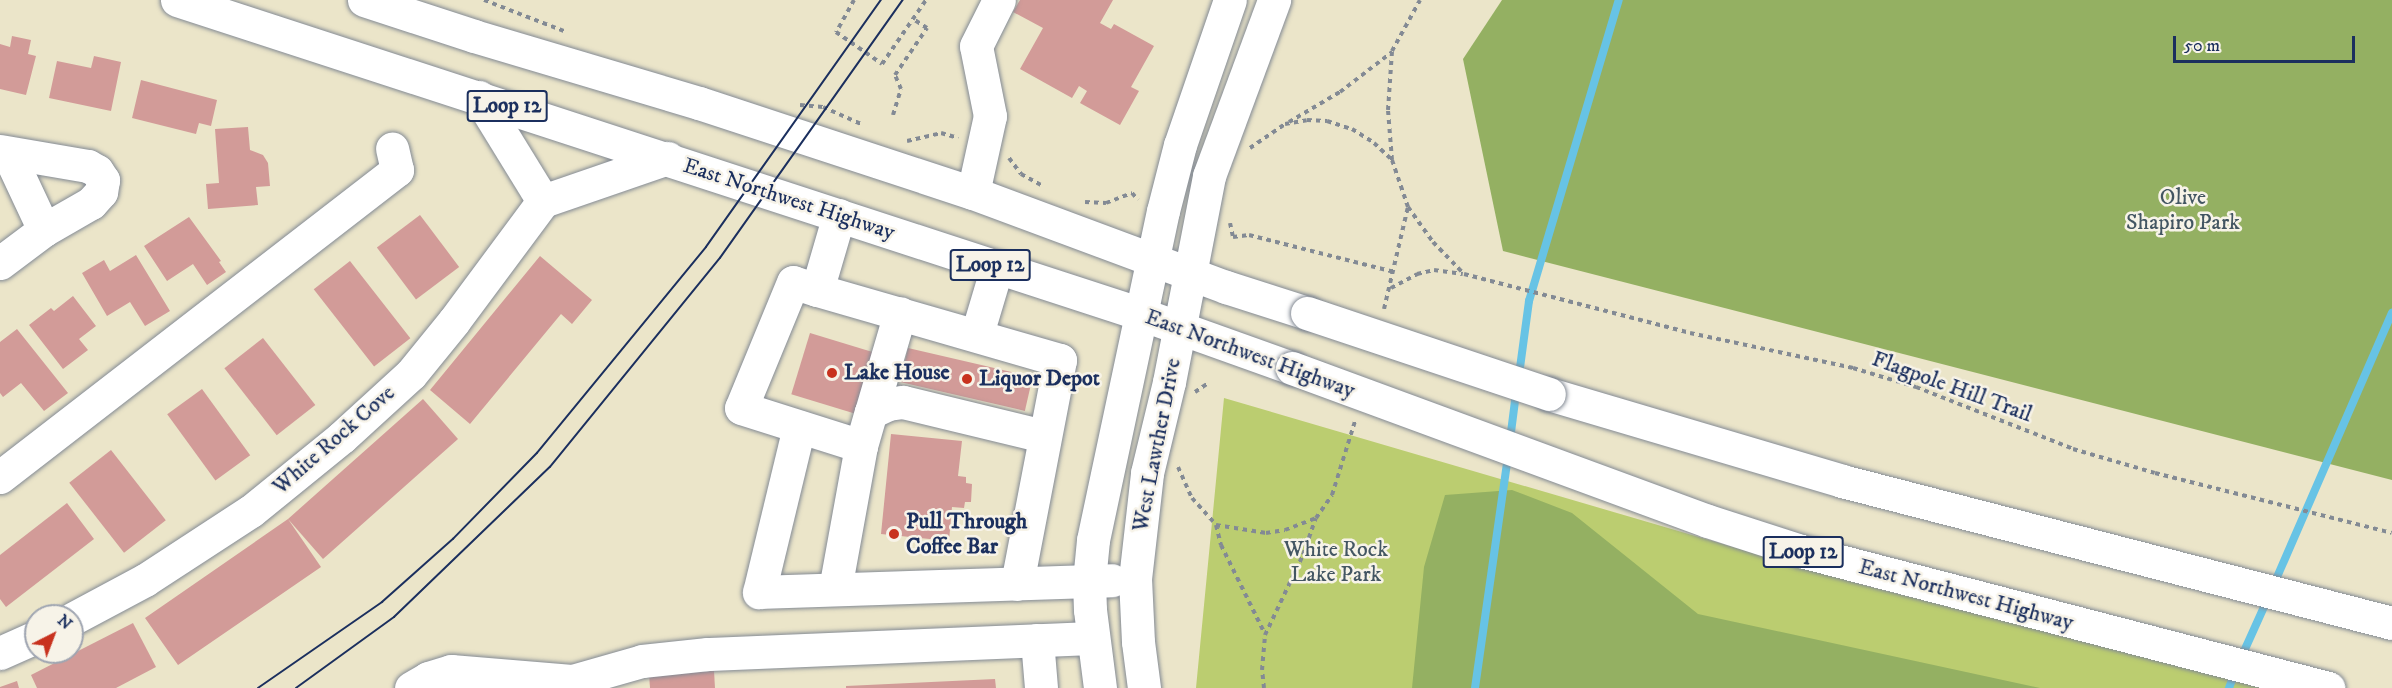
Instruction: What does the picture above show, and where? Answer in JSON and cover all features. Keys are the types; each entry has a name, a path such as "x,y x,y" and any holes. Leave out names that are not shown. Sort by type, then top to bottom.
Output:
{"main road":[{"name":"East Northwest Highway","path":"177,0 1141,314 1708,521 1801,551 2328,688"},
{"path":"254,0 346,54"},
{"path":"364,0 474,36 710,107 973,193 1189,273 1549,394 1842,481 2392,623"},
{"path":"973,193 990,116 976,46 999,0"},
{"name":"West Lawther Drive","path":"1100,688 1093,638 1089,581 1093,540 1153,258 1180,145 1230,0"},
{"name":"West Lawther Drive","path":"1144,688 1138,642 1136,579 1147,473 1180,328 1209,176 1272,0"},
{"path":"479,97 543,201 668,159"},
{"path":"0,477 397,170 392,149"},
{"path":"4,152 44,230"},
{"path":"0,263 44,230 91,203 101,192 103,180 97,171 88,166 4,152"},
{"name":"White Rock Cove","path":"84,613 145,580 251,511 342,437 411,374 454,321 543,201"},
{"path":"817,290 839,215"},
{"path":"977,334 997,267"},
{"path":"861,446 741,408 793,282 1060,360 1017,584"},
{"path":"835,589 861,446 900,313"},
{"path":"871,412 888,404 903,402 1044,436"},
{"path":"799,427 759,592 1136,579"},
{"path":"411,688 428,678 452,671 572,681 642,661 708,654 1093,638"},
{"path":"1037,640 1041,688"},
{"path":"0,652 24,642"}],"path":[{"path":"854,0 836,32 882,64 926,0"},
{"path":"1243,155 1285,124 1340,92 1392,51 1420,0"},
{"path":"893,115 901,89 895,75 927,28 913,19"},
{"path":"1384,310 1408,207 1392,160 1388,110 1392,51"},
{"path":"1285,124 1307,120 1327,122 1352,129 1374,143 1392,160"},
{"name":"Flagpole Hill Trail","path":"1408,207 1433,242 1464,274"},
{"path":"1229,218 1233,237 1249,235 1394,272"},
{"name":"Flagpole Hill Trail","path":"1390,288 1417,274 1434,270 1464,274 1690,333 1853,369 1917,387 2073,449 2392,533"},
{"path":"1192,394 1207,384"},
{"path":"1264,688 1262,670 1265,635 1303,555 1316,518 1332,495 1341,475 1358,409"},
{"path":"1175,462 1192,498 1216,525 1221,545 1265,635"},
{"path":"1216,525 1266,533 1285,530 1316,518"}],"green space":[{"name":"Olive Shapiro Park","path":"1502,0 2392,0 2392,480 1503,251 1463,59"},
{"name":"White Rock Lake Park","path":"1224,398 1863,585 2267,688 1196,688"},
{"path":"1512,490 1572,513 1698,614 2040,688 1412,688 1424,567 1445,495"}],"building":[{"path":"1020,0 1113,0 1100,23 1111,29 1114,24 1154,46 1131,87 1139,91 1120,125 1080,103 1087,91 1079,86 1072,98 1020,69 1043,28 1013,12"},
{"path":"12,36 31,40 28,54 36,56 26,95 0,89 0,44 10,47"},
{"path":"94,56 121,62 111,111 49,98 57,61 91,68"},
{"path":"141,80 217,100 211,126 199,123 196,134 132,118"},
{"path":"248,127 250,150 263,155 268,163 270,186 256,187 258,205 208,209 206,184 219,183 215,129"},
{"path":"420,215 459,267 416,299 377,247"},
{"path":"189,217 221,261 219,262 226,272 207,285 193,264 167,281 144,246"},
{"path":"136,255 170,311 145,326 130,302 107,316 82,273 104,260 110,271"},
{"path":"540,256 592,300 572,324 561,314 470,424 430,390"},
{"path":"350,261 410,338 374,367 314,289"},
{"path":"73,296 96,326 79,339 88,350 63,369 29,325 51,308 54,311"},
{"path":"17,329 68,393 44,411 21,383 3,397 0,393 0,342"},
{"name":"Lake House","path":"810,333 874,353 855,414 791,394"},
{"path":"263,338 315,405 277,435 224,368"},
{"name":"Liquor Depot","path":"908,348 1033,377 1025,411 900,382"},
{"path":"202,389 250,455 215,481 167,414"},
{"path":"423,399 458,439 323,559 288,519"},
{"path":"891,434 962,441 958,476 966,477 966,483 972,484 971,502 965,502 964,508 952,507 949,541 881,534"},
{"path":"111,450 166,520 124,553 69,483"},
{"path":"67,503 94,539 6,607 0,599 0,555"},
{"path":"288,519 321,567 178,665 145,618"},
{"path":"133,623 156,667 116,688 37,688 31,675 53,664 84,664 84,648"},
{"path":"714,671 715,688 650,688 649,674"},
{"path":"995,679 996,688 846,688 846,686"},
{"path":"17,681 19,688 0,688 0,687"}],"waterway":[{"path":"1519,375 1529,301 1619,0"},
{"path":"2274,584 2392,313"},
{"path":"1510,440 1516,393"},
{"path":"1475,688 1508,455"},
{"path":"2241,658 2268,598"},
{"path":"2229,688 2235,672"}],"tram line":[{"path":"258,688 382,602 453,539 537,453 706,247 881,0"},
{"path":"296,688 394,617 550,467 720,258 903,0"}],"place":[{"name":"Lake House","path":"832,373"},
{"name":"Liquor Depot","path":"967,379"},
{"name":"Pull Through Coffee Bar","path":"894,534"}]}
